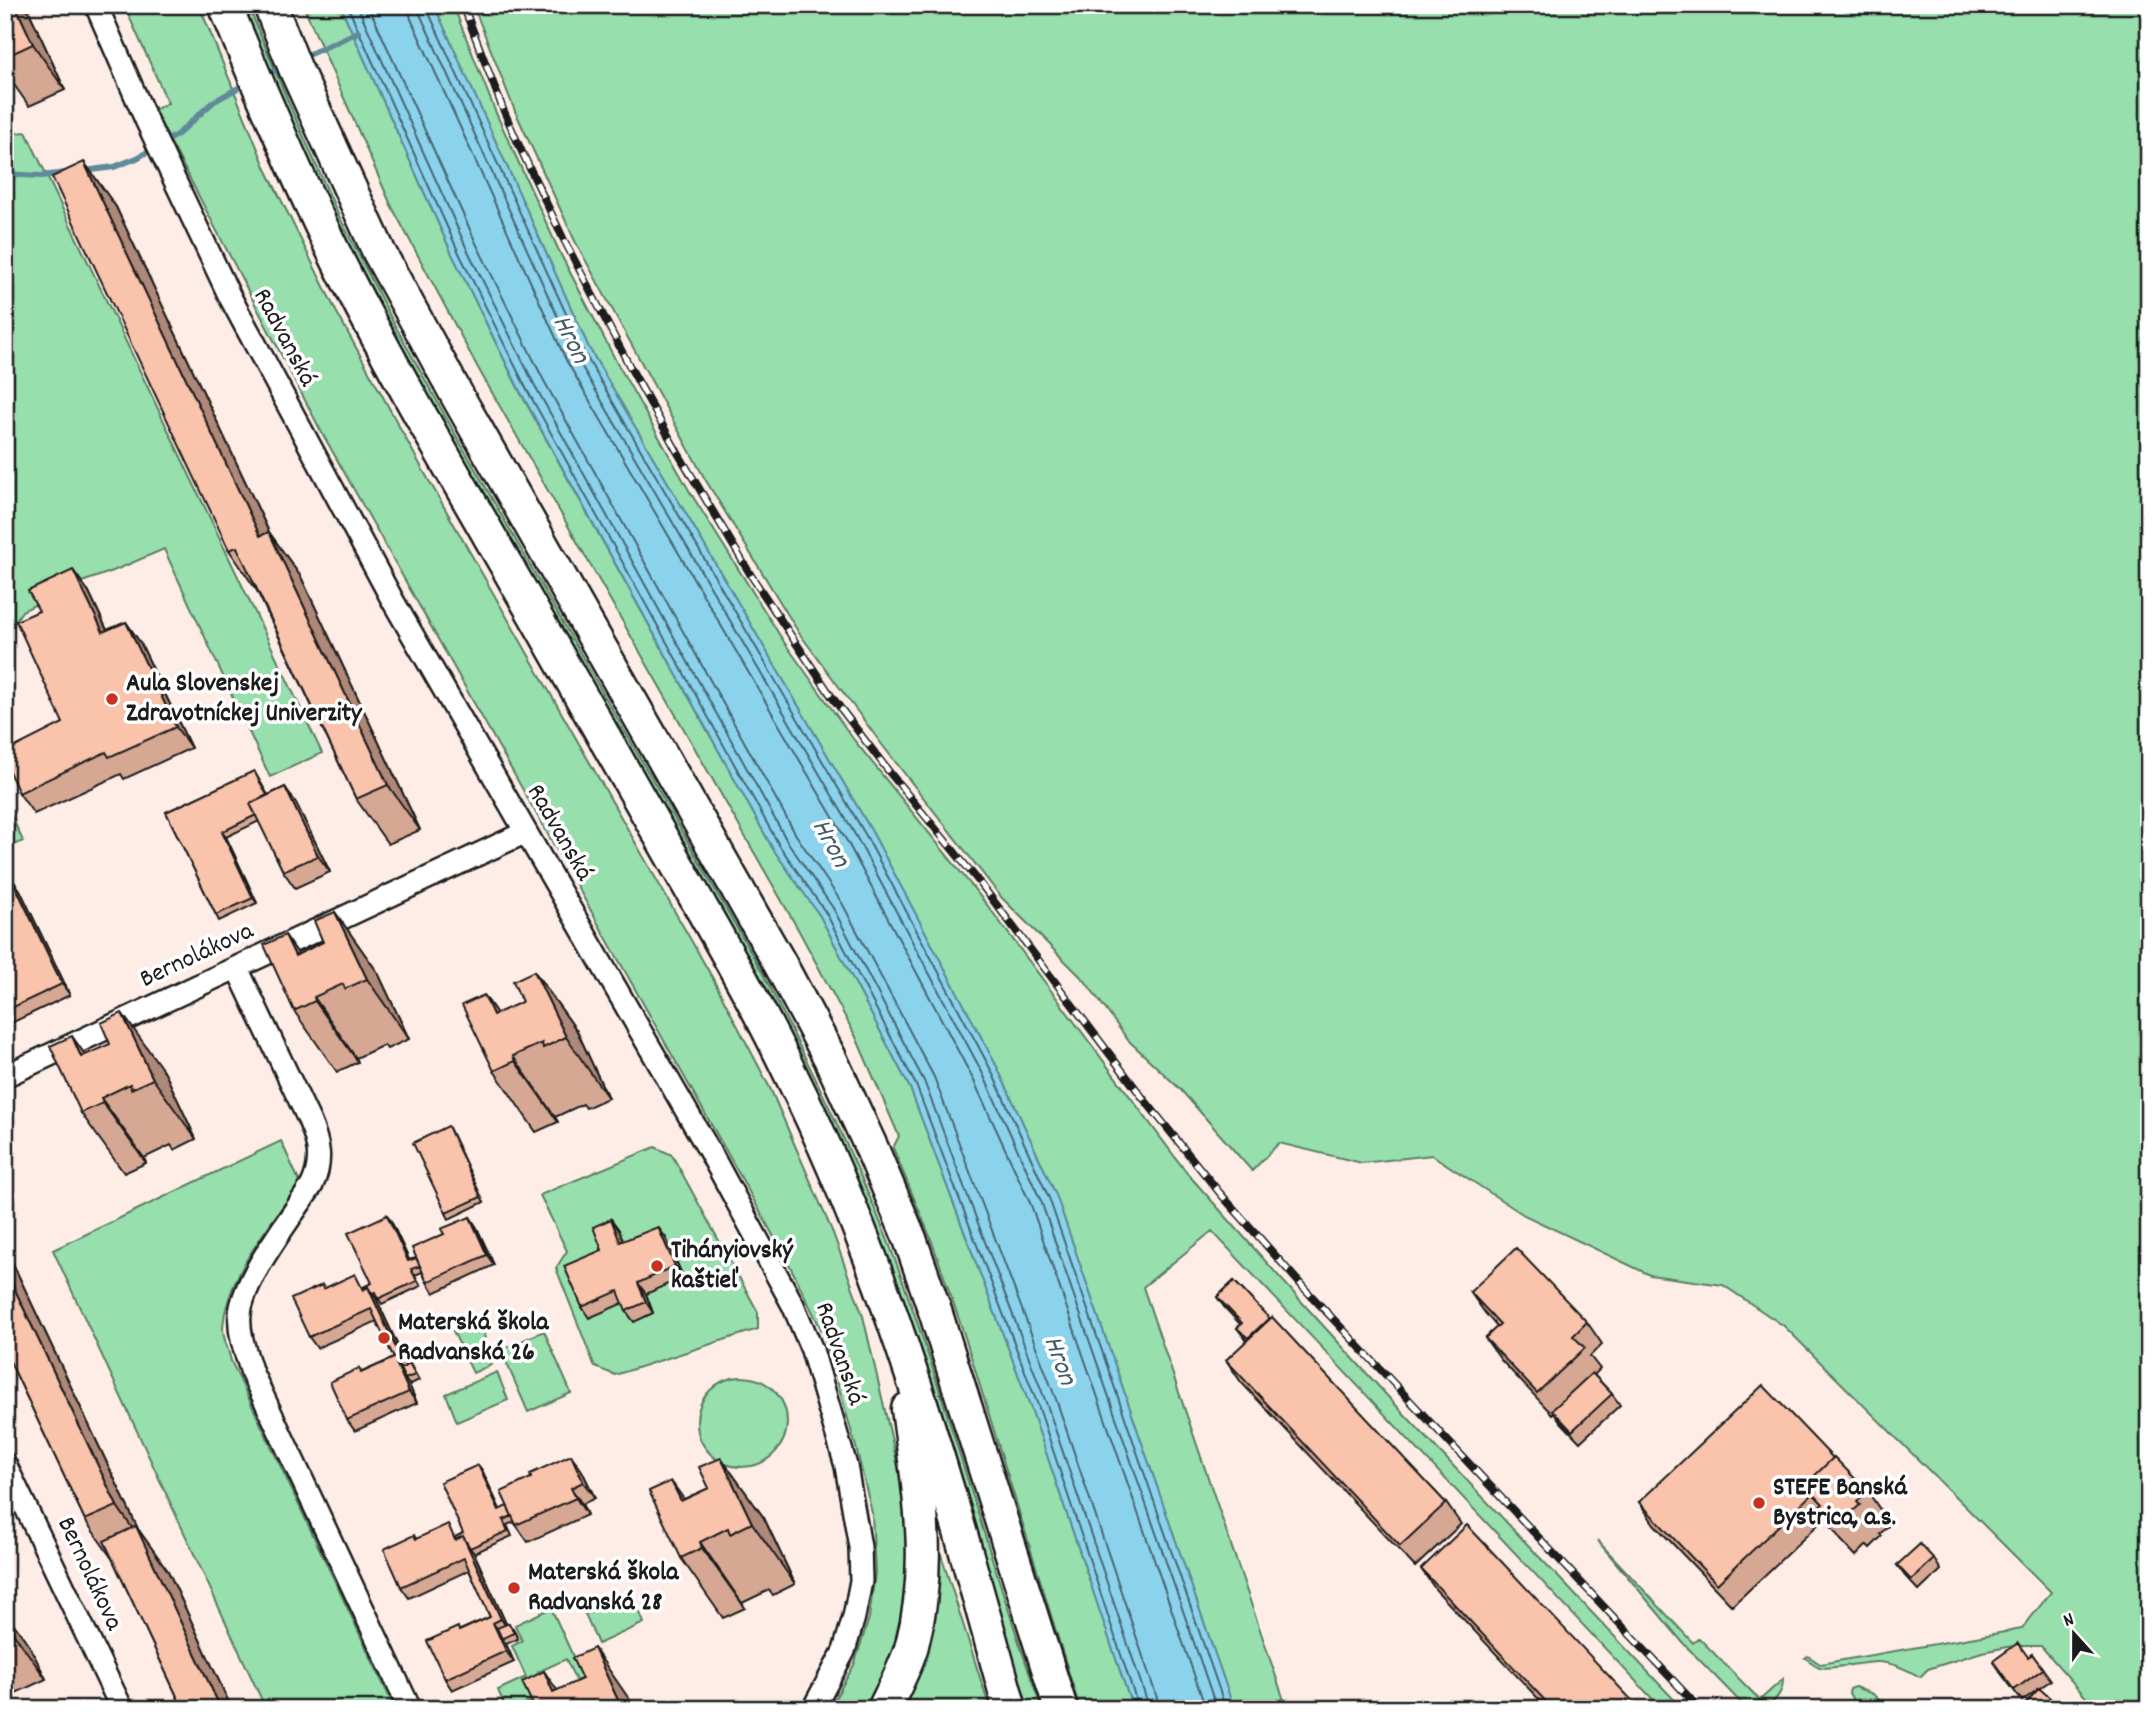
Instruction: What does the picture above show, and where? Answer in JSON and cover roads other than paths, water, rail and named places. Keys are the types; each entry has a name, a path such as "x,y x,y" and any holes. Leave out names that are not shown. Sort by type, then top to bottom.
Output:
{"highway":[{"path":"225,5 300,181 378,337 742,980 793,1077 871,1256 897,1328 932,1435 1010,1709"},
{"path":"270,5 379,252 459,399 779,962 830,1058 910,1239 1061,1709"},
{"path":"884,1709 911,1646 920,1603 924,1558 918,1483 897,1328"}],"street":[{"name":"Radvanská","path":"96,5 147,122 230,297 393,601 769,1258 812,1350 849,1479 860,1547 861,1581 844,1651 813,1709"},
{"name":"Bernolákova","path":"5,1076 526,832"},
{"path":"237,968 318,1140 320,1159 318,1174 312,1185 250,1279 240,1313 243,1345 252,1373 410,1709"},
{"name":"Bernolákova","path":"5,1464 122,1709"}],"water":[{"name":"Hron","path":"340,5 434,5 589,348 871,830 997,1067 1056,1195 1234,1709 1133,1709 1032,1411 910,1088 820,916 773,849 520,391 452,254"}],"waterway":[{"path":"301,58 358,32"},
{"path":"263,76 285,66"},
{"path":"84,171 114,167 137,158 178,134 213,102 247,83"},
{"path":"5,174 41,176 66,173"}],"railway":[{"path":"463,5 522,152 630,367 752,577 832,697 1219,1192 1304,1288 1700,1709"}],"place":[{"name":"Aula Slovenskej Zdravotníckej Univerzity","path":"112,699"},
{"name":"Tihányiovský kaštieľ","path":"657,1266"},
{"name":"Materská škola Radvanská 26","path":"384,1338"},
{"name":"STEFE Banská Bystrica, a.s.","path":"1759,1503"},
{"name":"Materská škola Radvanská 28","path":"514,1588"}]}
